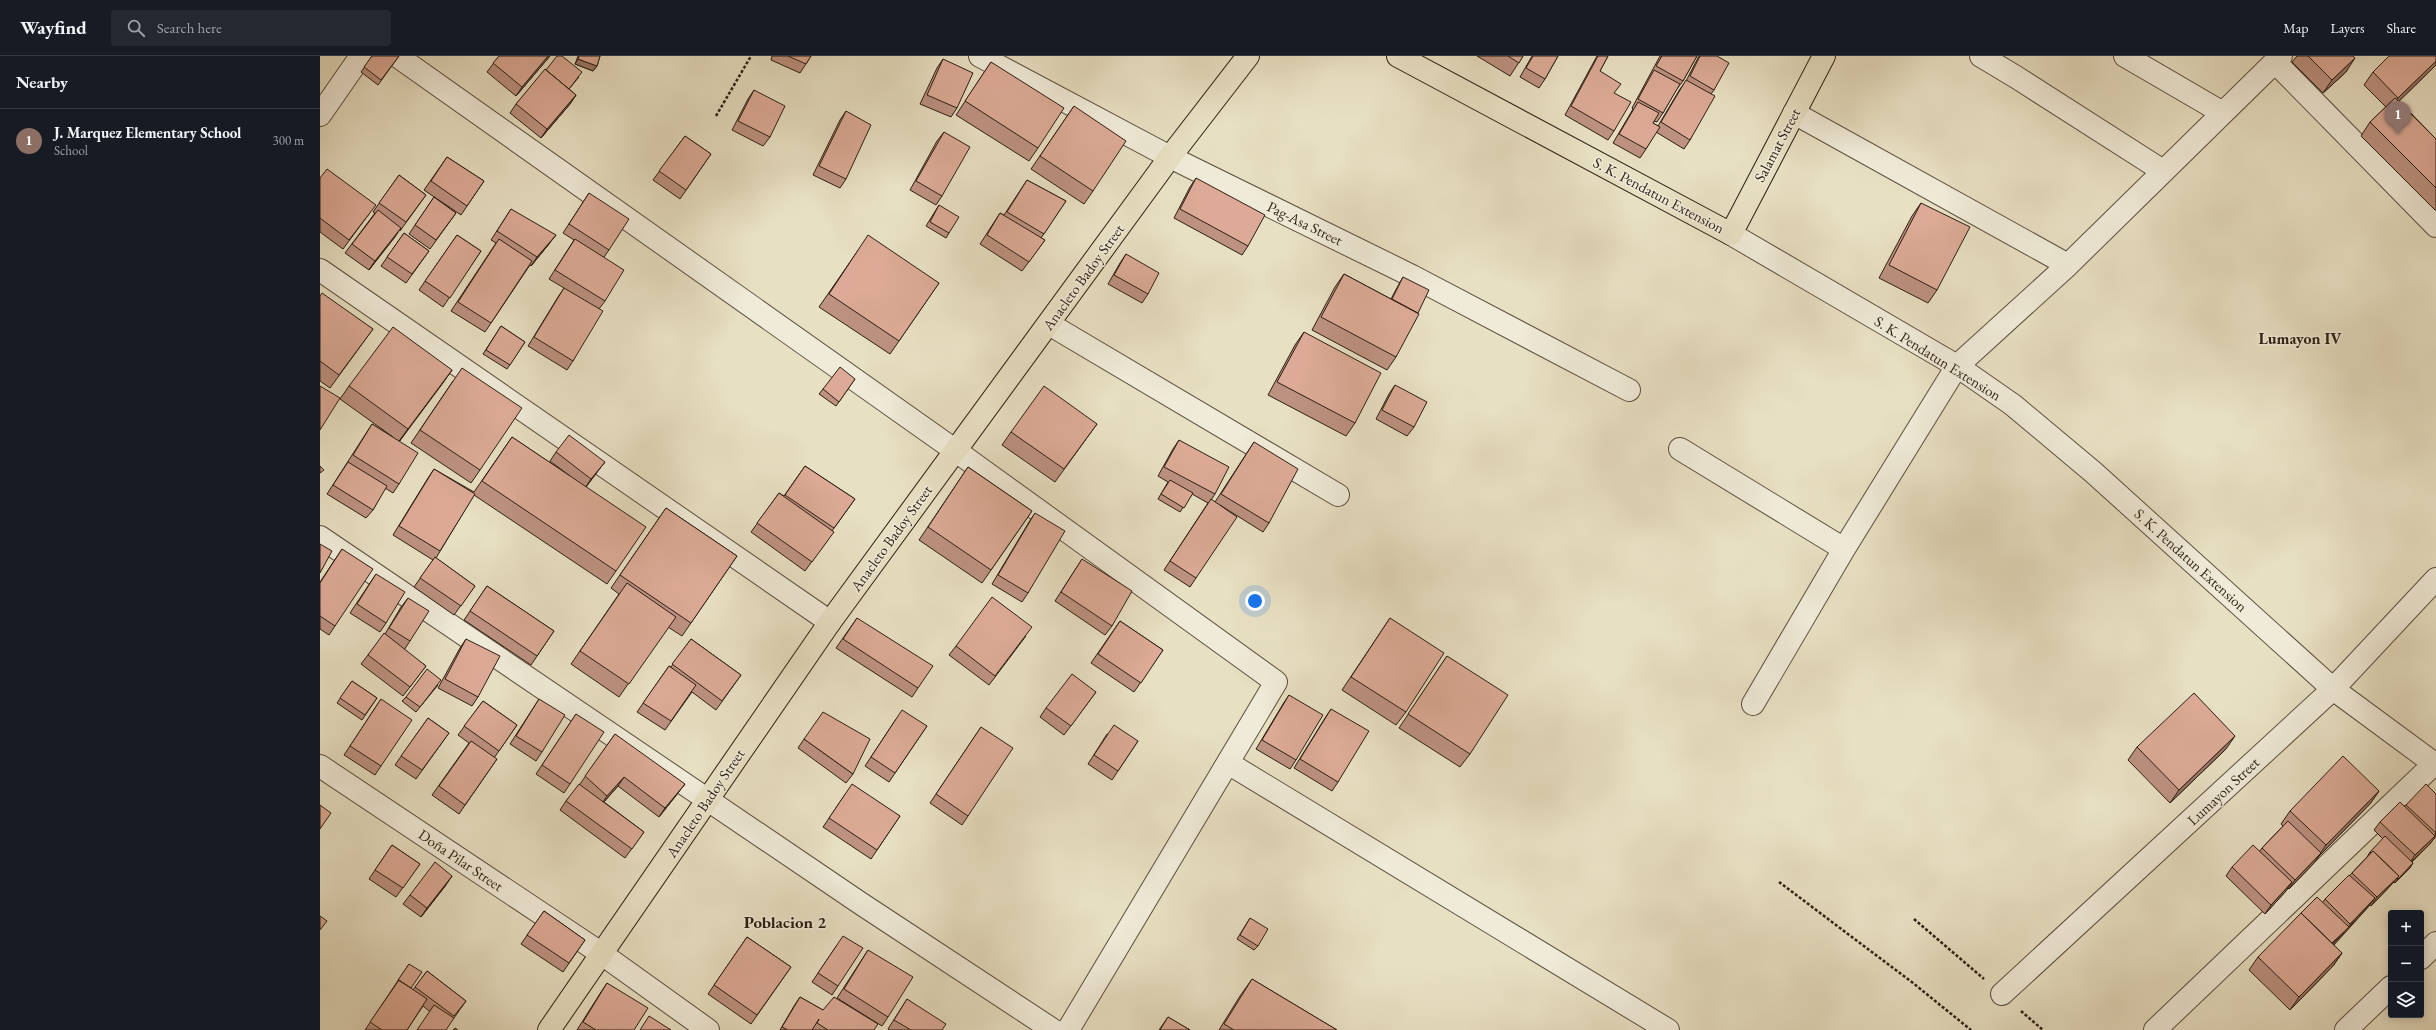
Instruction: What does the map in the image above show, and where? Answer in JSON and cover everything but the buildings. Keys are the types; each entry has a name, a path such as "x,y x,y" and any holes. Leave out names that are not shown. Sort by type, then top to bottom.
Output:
{"main road":[{"name":"Anacleto Badoy Street","path":"549,1030 830,622 1170,157 1248,56"},
{"name":"S. K. Pendatun Extension","path":"1398,56 1731,234"},
{"name":"Salamat Street","path":"1731,234 1824,56"}],"street":[{"path":"320,115 361,56"},
{"path":"397,56 956,451 1276,682 1068,1030"},
{"name":"Pag-Asa Street","path":"980,56 1170,157 1412,276 1629,390"},
{"path":"1980,56 2016,77 2163,171"},
{"path":"2125,56 2223,113"},
{"path":"1753,704 1844,549 1957,366 2068,265 2278,59 2436,226"},
{"path":"1794,113 2068,265"},
{"name":"S. K. Pendatun Extension","path":"1731,234 1957,366 2013,406 2093,472 2333,689 2435,764"},
{"path":"320,270 830,622"},
{"path":"1049,324 1338,495"},
{"path":"1680,449 1844,549"},
{"path":"320,537 708,798 860,903 1053,1030"},
{"name":"Lumayon Street","path":"2002,994 2333,689 2436,579"},
{"path":"1228,763 1668,1030"},
{"path":"2155,1030 2435,764"},
{"name":"Doña Pilar Street","path":"320,766 602,954 708,1030"},
{"path":"2424,955 2436,943"},
{"path":"2346,1030 2388,990"}],"path":[{"path":"716,116 751,56"},
{"path":"1779,882 1913,983 1971,1030"},
{"path":"1914,919 2043,1030"}],"place":[{"name":"J. Marquez Elementary School","path":"2398,134"}],"district":[{"name":"Lumayon IV","path":"2300,338"},
{"name":"Poblacion 2","path":"785,922"}]}
